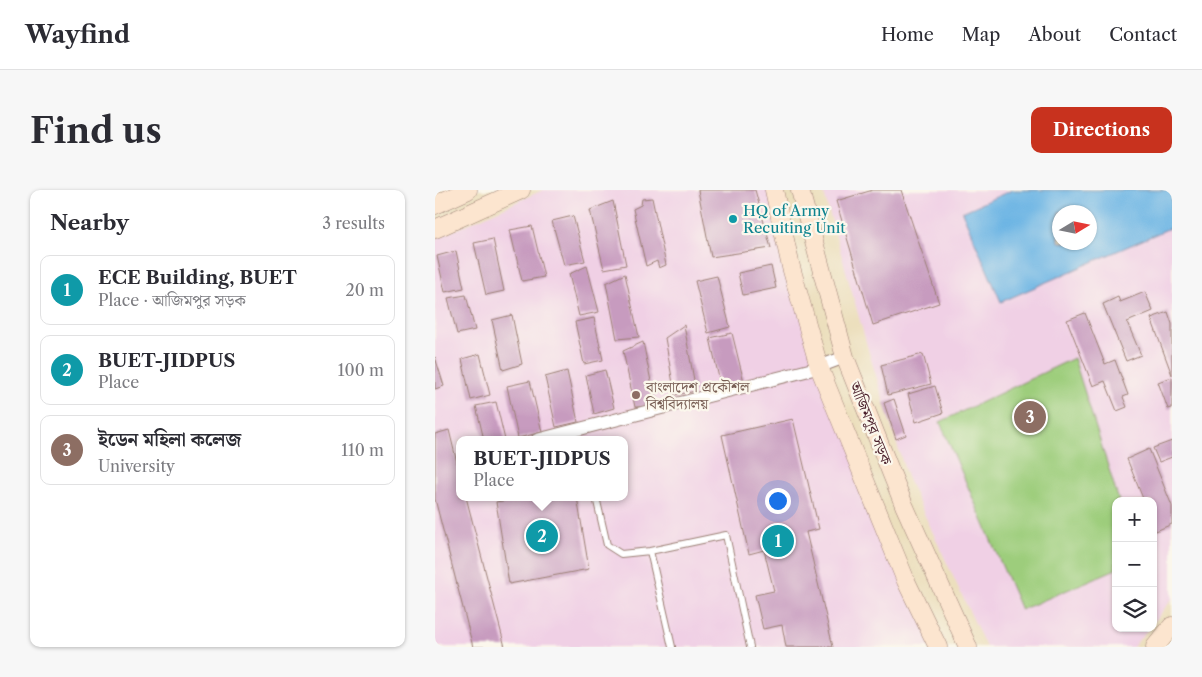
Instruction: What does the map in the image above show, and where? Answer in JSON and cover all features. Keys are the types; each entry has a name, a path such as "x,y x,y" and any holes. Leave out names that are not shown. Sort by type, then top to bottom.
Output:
{"main road":[{"path":"435,205 468,190"},
{"path":"435,230 521,190"},
{"name":"আজিমপুর সড়ক","path":"774,190 791,267 819,367 906,581 938,647"},
{"name":"আজিমপুর সড়ক","path":"800,190 845,357 904,506 968,647"},
{"path":"1155,647 1172,626"}],"street":[{"path":"552,436 819,367 845,357"}],"lane":[{"path":"597,501 607,545 621,554 650,551 726,535 750,647"},
{"path":"650,551 672,647"}],"shaded area":[{"name":"বাংলাদেশ প্রকৌশল বিশ্ববিদ্যালয়","path":"543,190 771,190 821,351 932,647 435,647 435,239"},
{"path":"823,190 1172,190 1172,599 1157,618 1157,497 1112,497 1112,632 1146,632 1133,647 986,647 907,477 870,356"}],"green space":[{"path":"1074,358 1118,497 1112,497 1112,571 1021,610 940,422"}],"water":[{"path":"1012,190 1172,190 1172,227 1001,302 962,212"}],"building":[{"name":"HQ of Army Recuiting Unit","path":"698,190 755,190 771,248 711,257"},
{"path":"873,190 901,190 939,303 873,325 836,201"},
{"path":"652,198 666,265 659,268 657,261 646,266 633,209 641,205 642,199"},
{"path":"613,201 626,265 604,269 590,210"},
{"path":"573,216 585,261 564,265 552,221"},
{"path":"532,226 544,277 522,281 510,230"},
{"path":"493,239 504,291 486,295 474,243"},
{"path":"456,251 464,288 445,292 437,256"},
{"path":"587,266 599,312 579,316 569,274"},
{"path":"771,266 776,288 743,295 738,273"},
{"path":"625,274 639,337 617,339 606,283"},
{"path":"717,276 730,327 708,333 695,281"},
{"path":"1145,292 1153,311 1127,322 1141,355 1126,361 1103,304 1118,297 1120,302"},
{"path":"466,295 475,330 457,334 448,298"},
{"path":"1168,312 1172,324 1172,375 1151,318"},
{"path":"1085,313 1105,364 1115,360 1128,395 1123,397 1127,407 1117,411 1105,381 1093,386 1067,320"},
{"path":"512,315 522,364 503,370 492,320"},
{"path":"594,318 603,360 584,364 575,322"},
{"path":"684,325 696,391 675,395 665,338"},
{"path":"732,333 744,382 721,387 710,338"},
{"path":"643,342 656,406 635,407 623,351"},
{"path":"480,354 490,395 471,400 462,359"},
{"path":"923,354 931,384 888,395 881,365"},
{"path":"435,357 444,386 435,389"},
{"path":"605,370 614,408 594,414 586,375"},
{"path":"567,371 578,422 556,427 545,377"},
{"path":"1172,377 1172,408 1168,409 1158,382"},
{"path":"530,381 542,432 518,436 507,386"},
{"path":"935,386 943,413 916,422 908,394"},
{"path":"894,399 906,435 896,439 884,403"},
{"path":"496,402 504,436 483,436 476,406"},
{"path":"793,419 819,529 806,532 833,647 786,647 782,625 763,629 755,595 774,591 764,550 749,554 722,435"},
{"path":"449,430 456,459 456,501 467,501 505,647 473,647 435,499 435,434"},
{"path":"1172,441 1172,457 1159,462 1153,448"},
{"path":"1149,449 1172,506 1172,524 1157,531 1157,497 1142,497 1127,459"},
{"path":"578,501 589,569 509,584 496,502"}],"place":[{"name":"HQ of Army Recuiting Unit","path":"733,219"},
{"name":"বাংলাদেশ প্রকৌশল বিশ্ববিদ্যালয়","path":"636,395"},
{"name":"ইডেন মহিলা কলেজ","path":"1030,417"},
{"name":"BUET-JIDPUS","path":"542,536"},
{"name":"ECE Building, BUET","path":"778,541"}]}
